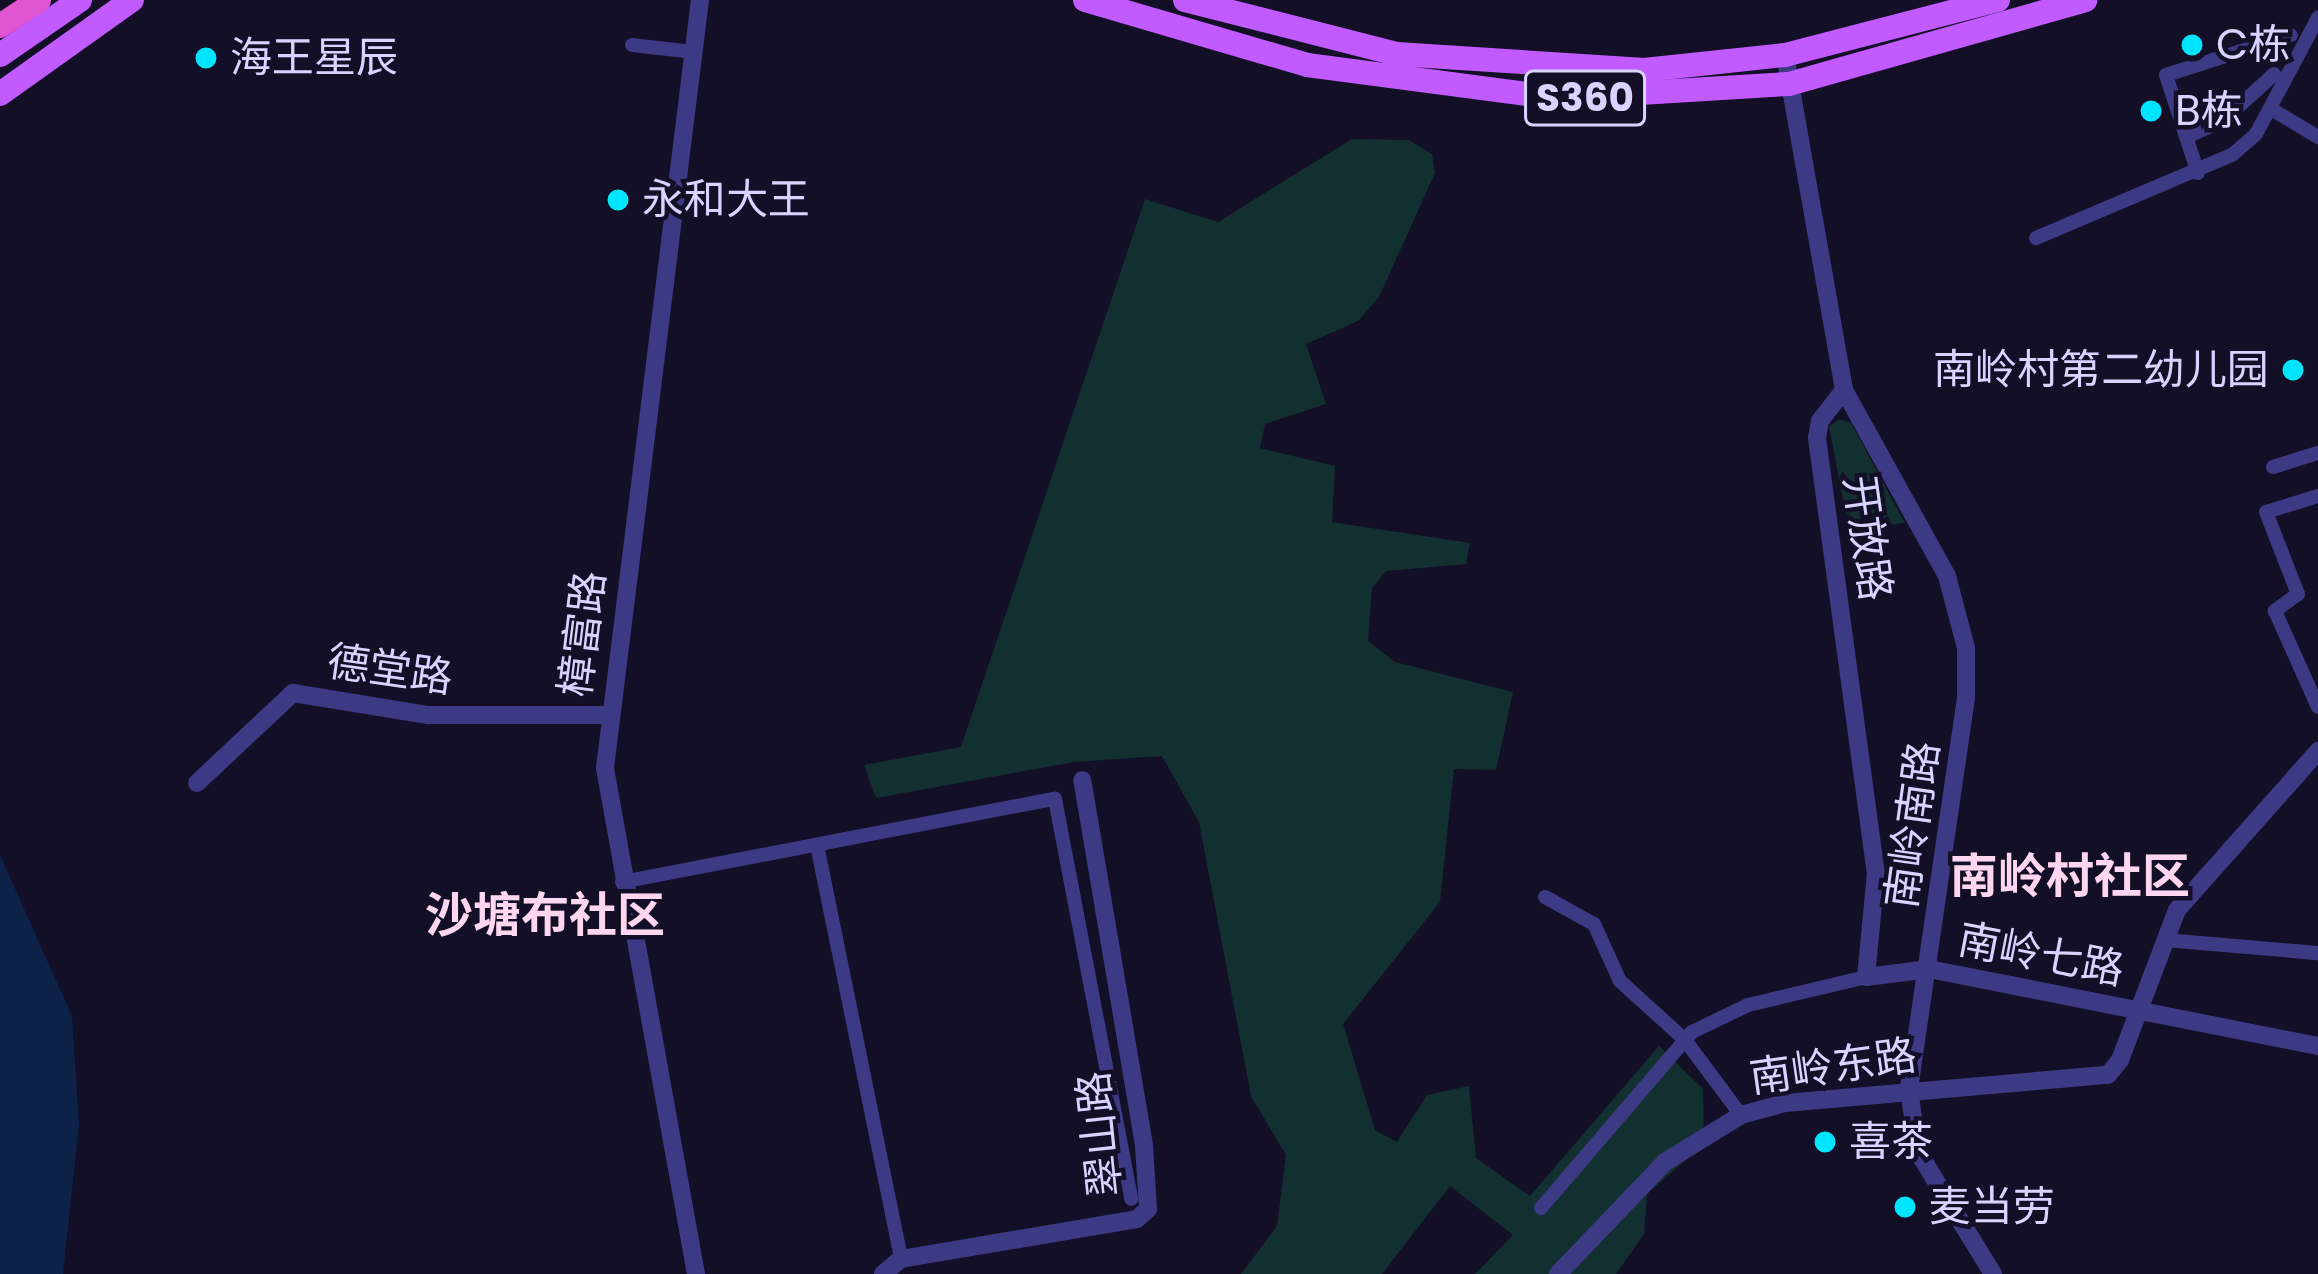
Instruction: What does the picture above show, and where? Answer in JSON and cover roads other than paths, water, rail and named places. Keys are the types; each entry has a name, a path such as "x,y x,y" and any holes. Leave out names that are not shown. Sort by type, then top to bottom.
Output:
{"highway":[{"path":"0,26 39,0"}],"main road":[{"path":"0,55 80,0"},
{"path":"0,94 132,0"},
{"name":"S360","path":"1085,0 1307,65 1473,91 1642,98 1789,84 2084,0"},
{"name":"S360","path":"1185,0 1318,38 1473,64 1644,70 1785,55 1983,2"}],"street":[{"name":"樟富路","path":"696,1274 607,794 609,715 700,0"},
{"path":"2036,238 2232,155 2271,109 2318,18"},
{"path":"2198,173 2166,75 2192,62 2290,35"},
{"path":"632,45 693,52"},
{"path":"1785,55 1844,390"},
{"path":"2186,137 2235,110 2274,74"},
{"path":"2231,93 2235,110"},
{"path":"2271,109 2318,137"},
{"name":"南岭南路","path":"1844,390 1947,576 1966,648 1966,698 1909,1090 1927,1171 1993,1274"},
{"name":"开放路","path":"1844,390 1820,422 1817,438 1876,873 1866,977"},
{"path":"2273,467 2318,453"},
{"path":"2318,496 2266,512 2298,594 2275,611 2318,707"},
{"name":"德堂路","path":"197,783 293,693 428,715 609,715"},
{"path":"2138,1011 2165,940 2201,880 2318,751"},
{"name":"翠山路","path":"883,1274 902,1259 1137,1219 1148,1209 1144,1145 1082,780"},
{"path":"622,882 1055,799 1131,1199"},
{"path":"818,845 902,1259"},
{"path":"1545,897 1594,924 1634,999 1684,1040 1741,1115"},
{"path":"2165,940 2318,953"},
{"path":"1541,1208 1684,1040 1713,1017 1866,977 1929,969"},
{"name":"南岭七路","path":"1929,969 2318,1046"},
{"name":"南岭东路","path":"1558,1274 1665,1162 1741,1115 1909,1090 2108,1075 2138,1011"}],"water":[{"path":"0,855 72,1016 79,1125 63,1274 0,1274"}],"place":[{"name":"C栋","path":"2192,45"},
{"name":"海王星辰","path":"206,58"},
{"name":"B栋","path":"2151,111"},
{"name":"永和大王","path":"618,200"},
{"name":"南岭村第二幼儿园","path":"2293,370"},
{"name":"喜茶","path":"1825,1142"},
{"name":"麦当劳","path":"1905,1207"}],"district":[{"name":"南岭村社区","path":"2070,877"},
{"name":"沙塘布社区","path":"545,916"}]}
